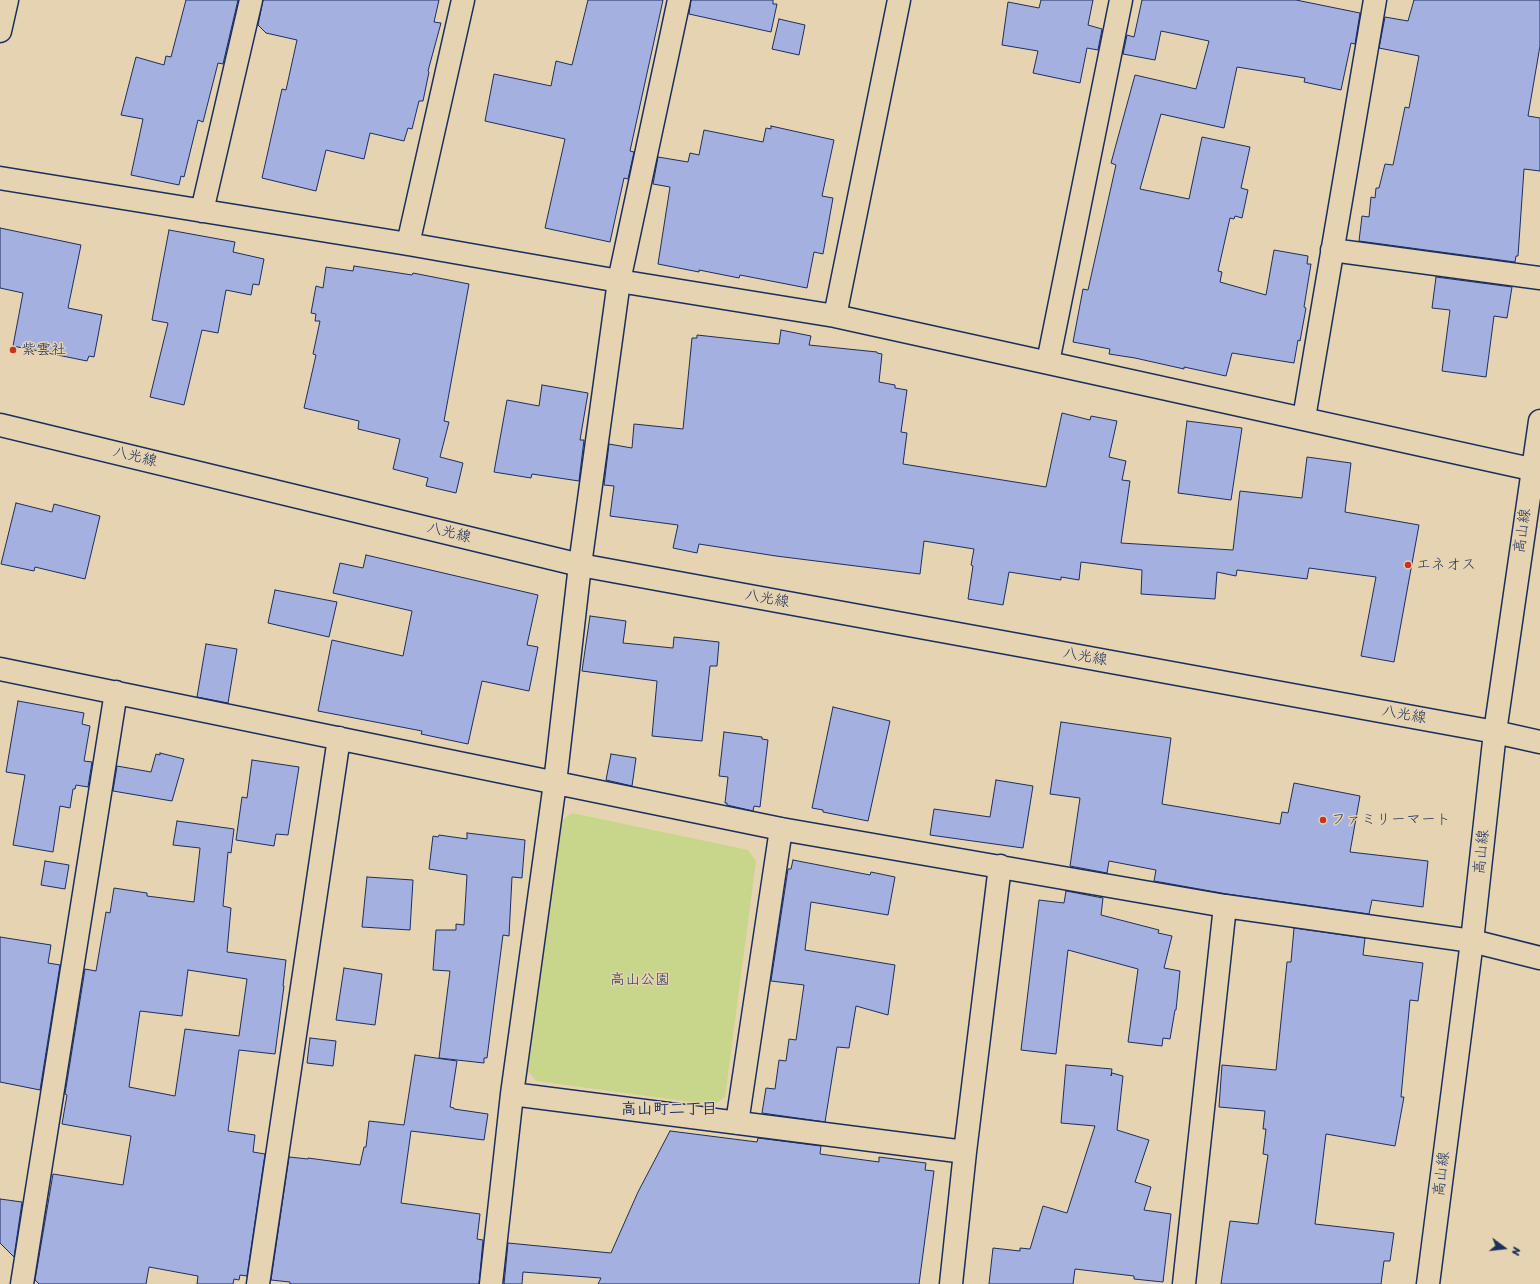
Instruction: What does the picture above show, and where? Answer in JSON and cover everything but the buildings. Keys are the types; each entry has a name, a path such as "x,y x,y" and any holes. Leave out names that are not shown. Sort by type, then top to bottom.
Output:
{"street":[{"path":"0,31 8,0"},
{"path":"202,211 251,0"},
{"path":"408,244 463,0"},
{"path":"491,1284 512,1094 555,784 580,565 619,281 679,0"},
{"path":"835,316 900,0"},
{"path":"1048,362 1122,0"},
{"path":"1304,418 1375,0"},
{"path":"0,178 408,244 619,281 835,316 1536,470"},
{"path":"1332,250 1540,278"},
{"name":"高山線","path":"1428,1284 1472,941 1495,732 1536,470 1540,421"},
{"name":"八光線","path":"0,425 580,565 1495,732 1540,742"},
{"path":"0,669 339,738 555,784 781,829 1225,906 1472,941 1540,958"},
{"path":"22,1284 116,692"},
{"path":"258,1284 339,738"},
{"path":"737,1123 781,829"},
{"path":"951,1284 964,1152 1000,866"},
{"path":"1184,1284 1225,906"},
{"path":"512,1094 964,1152"}],"green space":[{"name":"高山公園","path":"572,813 748,850 756,861 725,1097 714,1105 536,1081 528,1071 561,821"}],"place":[{"name":"紫雲社","path":"13,350"},
{"name":"エネオス","path":"1408,565"},
{"name":"ファミリーマート","path":"1323,820"}],"district":[{"name":"高山町二丁目","path":"669,1110"}]}
